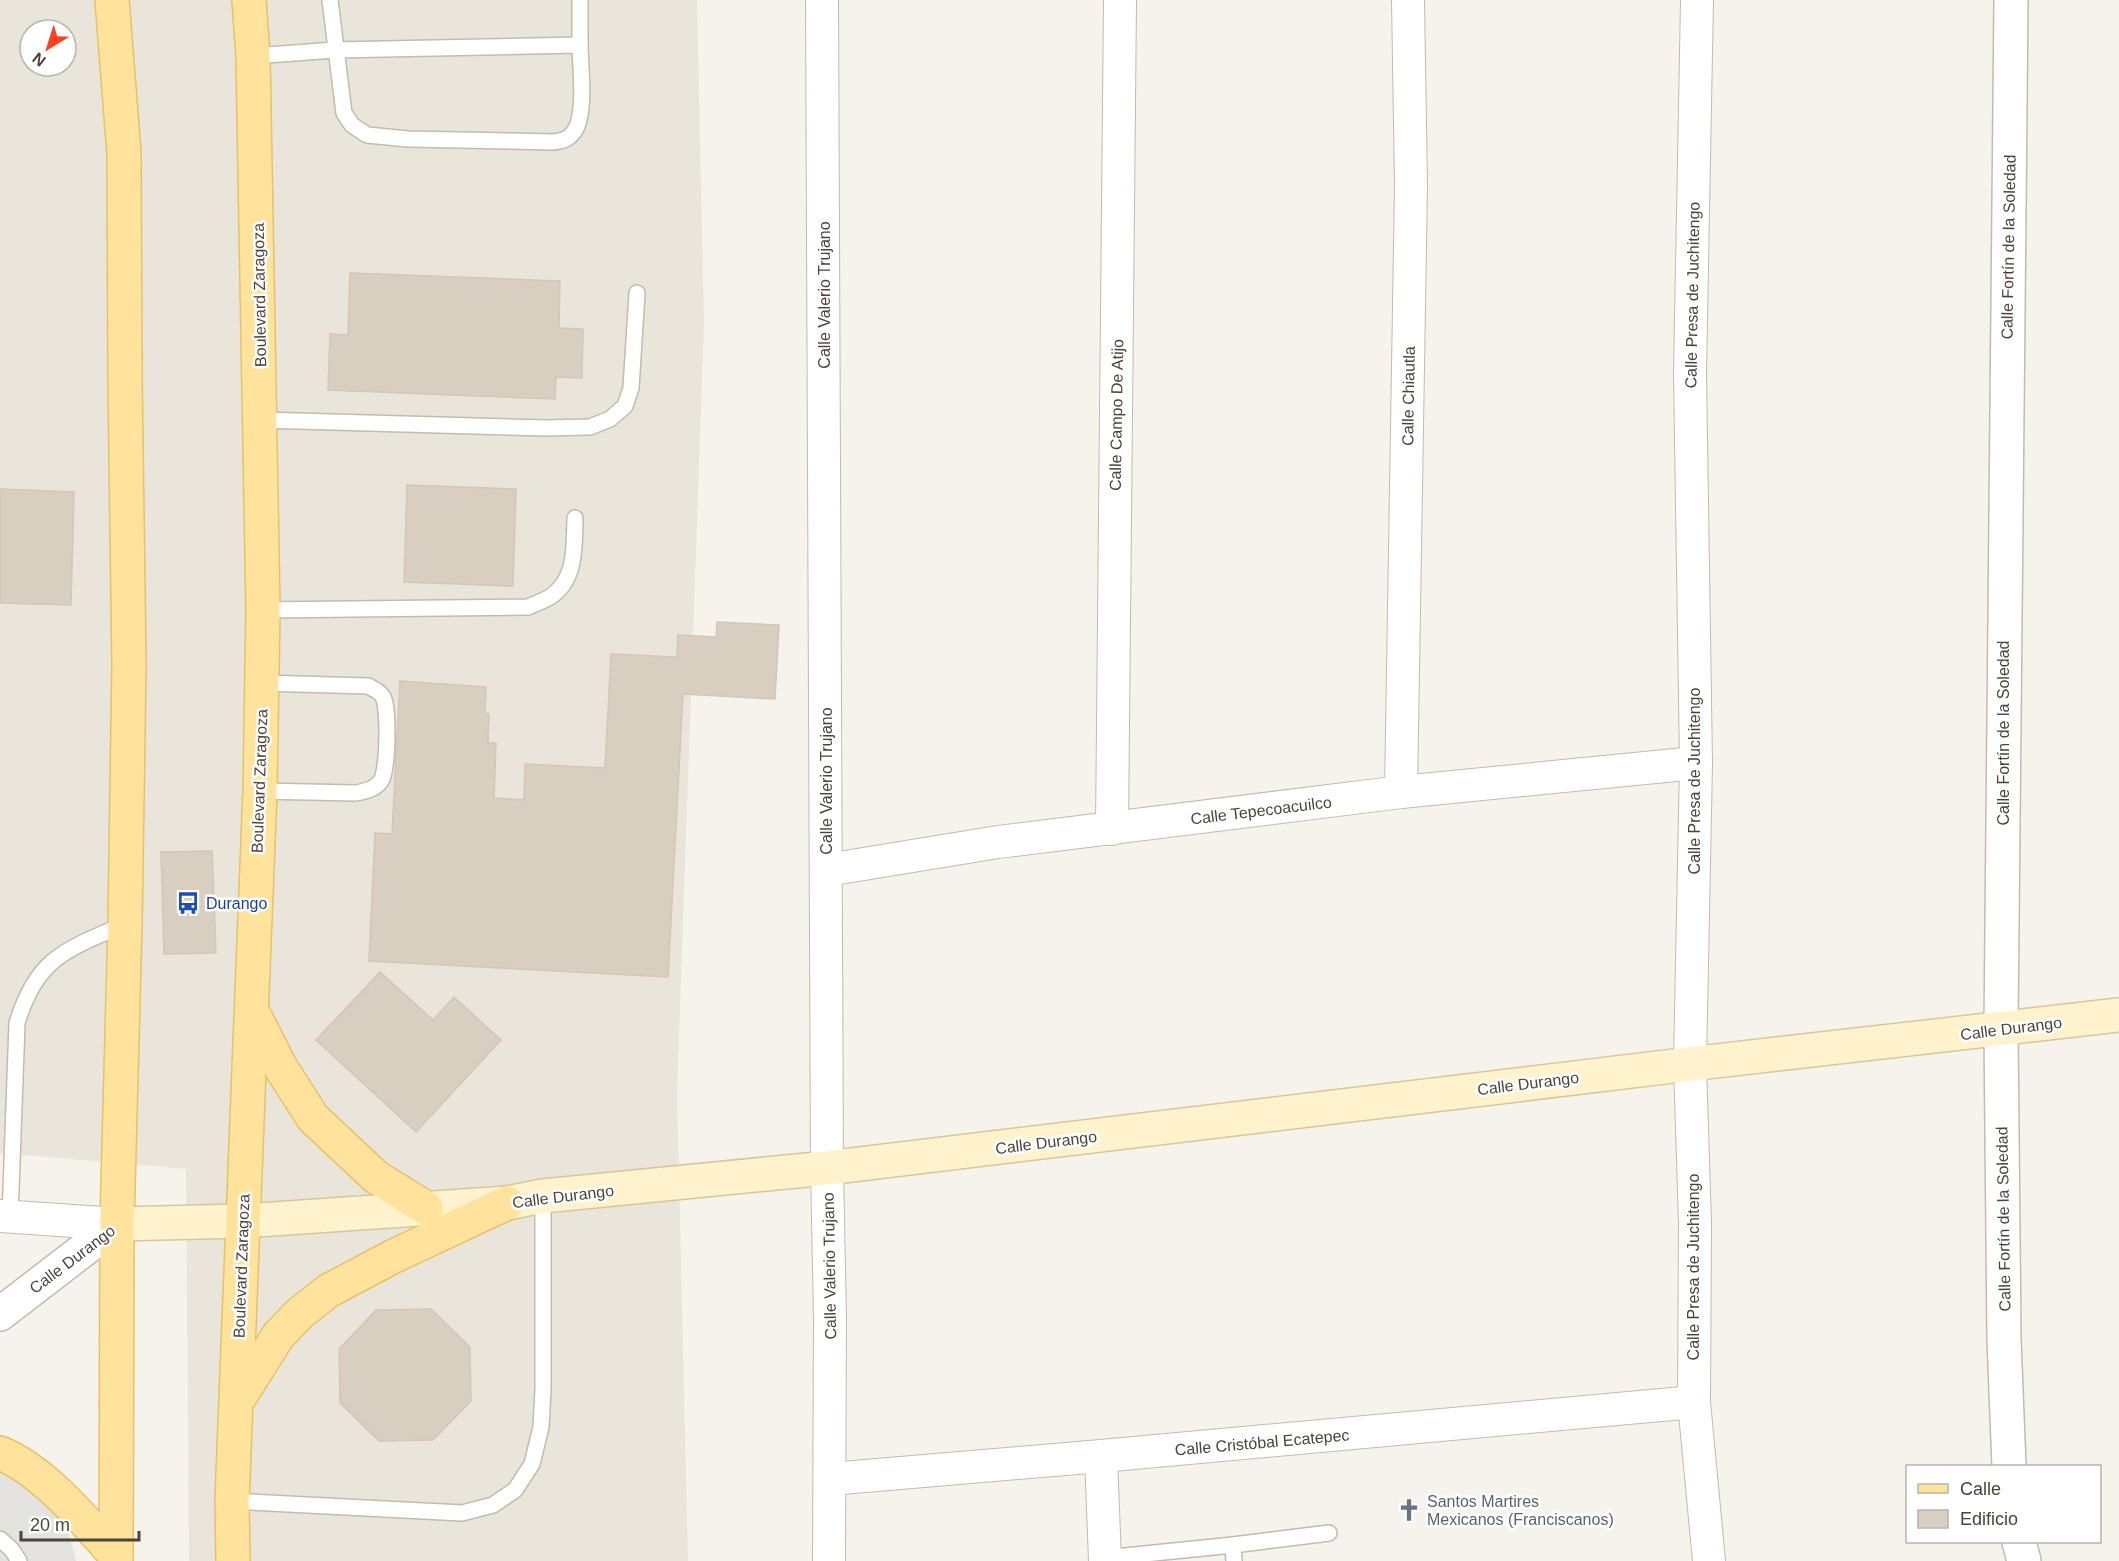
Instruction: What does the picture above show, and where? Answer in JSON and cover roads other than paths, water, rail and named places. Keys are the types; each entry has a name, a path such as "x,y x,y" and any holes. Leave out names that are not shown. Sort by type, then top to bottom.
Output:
{"main road":[{"path":"112,0 124,153 124,378 129,665 117,1224 116,1558"},
{"name":"Boulevard Zaragoza","path":"233,1561 232,1501 260,791 263,610 253,56 249,0"},
{"path":"251,1009 281,1068 313,1118 376,1178 426,1208"},
{"name":"Calle Durango","path":"117,1224 243,1221 507,1203 543,1196 827,1168 2119,1015"},
{"path":"237,1402 278,1336 299,1314 328,1291 394,1256 507,1203"},
{"path":"0,1453 43,1480 80,1515 116,1558"}],"street":[{"name":"Calle Valerio Trujano","path":"822,0 829,1561"},
{"name":"Calle Campo De Atijo","path":"1112,829 1120,0"},
{"name":"Calle Chiautla","path":"1401,792 1411,185 1408,0"},
{"name":"Calle Presa de Juchitengo","path":"1697,0 1690,374 1696,763 1690,1064 1695,1224 1694,1402 1709,1561"},
{"name":"Calle Fortín de la Soledad","path":"2008,1465 2004,1340 2001,1029 2011,0"},
{"name":"Calle Tepecoacuilco","path":"827,870 998,842 1401,792 1696,763"},
{"path":"5,1217 117,1224"},
{"name":"Calle Durango","path":"0,1314 117,1224"},
{"name":"Calle Cristóbal Ecatepec","path":"830,1479 1694,1402"},
{"path":"1101,1456 1105,1559"},
{"path":"2019,1543 2024,1561"}],"lane":[{"path":"330,0 344,113 352,125 367,135 408,139 553,142 564,141 574,132 579,119 580,0"},
{"path":"253,56 335,50 580,45"},
{"path":"261,420 590,427 610,419 625,406 631,388 637,293"},
{"path":"263,610 528,607 550,597 564,584 574,561 575,518"},
{"path":"260,791 356,793 370,790 385,774 387,761 386,706 378,691 368,686 261,683"},
{"path":"5,1217 17,1023 24,998 33,981 46,966 75,946 125,924"},
{"path":"232,1501 462,1512 493,1505 515,1490 532,1464 541,1427 543,1196"},
{"path":"1105,1559 1329,1533"},
{"path":"0,1539 12,1550 19,1561"},
{"path":"1233,1545 1234,1561"}],"place":[{"name":"Durango","path":"188,903"},
{"name":"Santos Martires Mexicanos (Franciscanos)","path":"1409,1510"}]}
